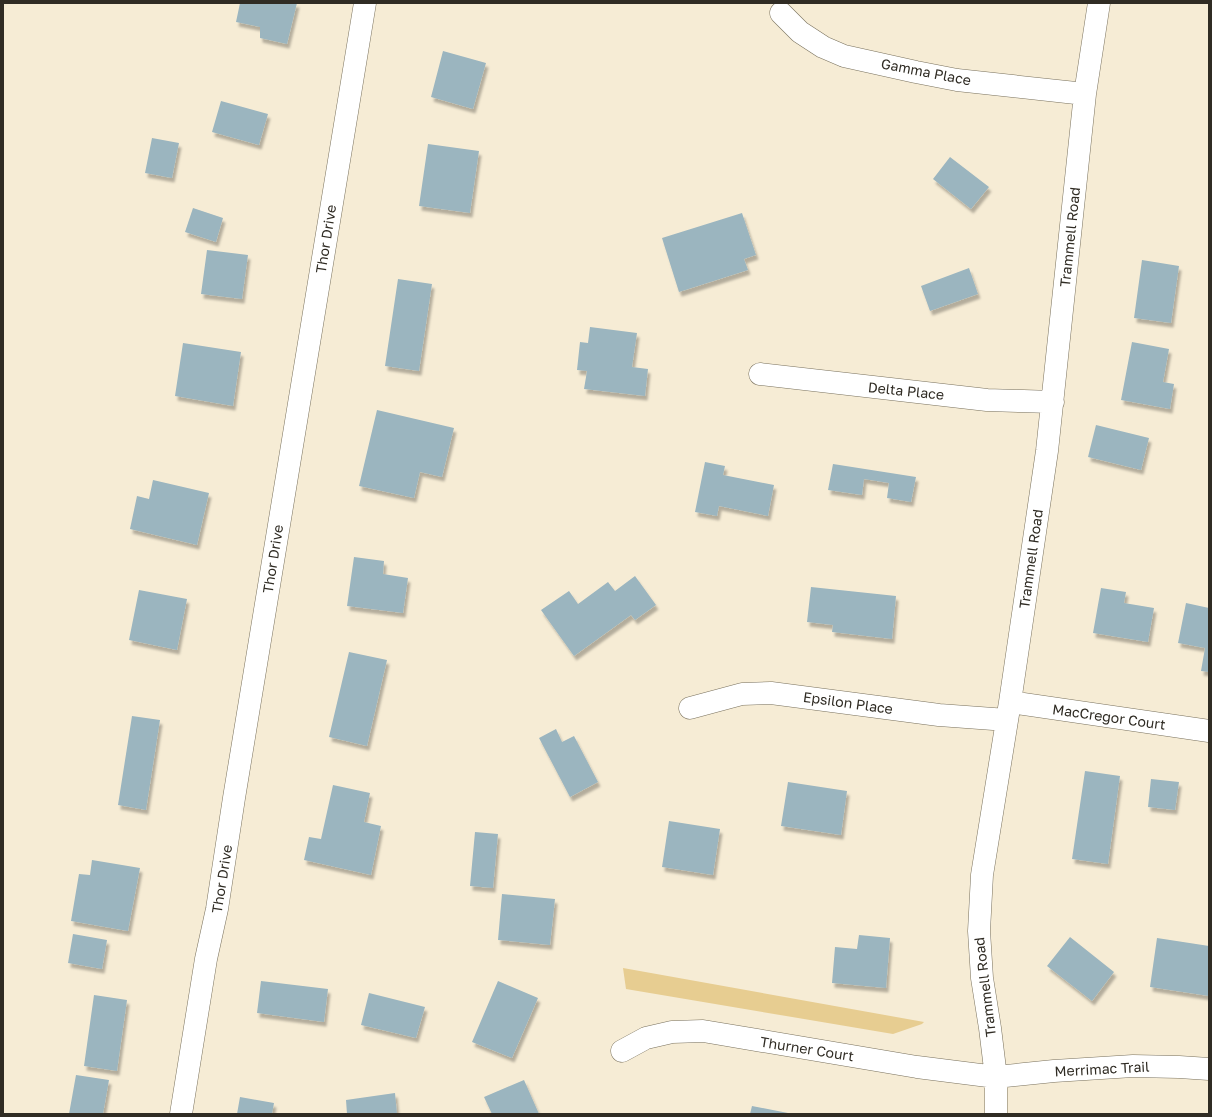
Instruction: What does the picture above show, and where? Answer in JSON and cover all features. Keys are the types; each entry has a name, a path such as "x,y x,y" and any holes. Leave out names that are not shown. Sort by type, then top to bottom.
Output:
{"street":[{"name":"Thor Drive","path":"180,1114 206,959 218,909 234,798 364,3"},
{"name":"Trammell Road","path":"996,1114 996,1077 982,978 979,931 982,875 1046,458 1085,94 1099,3"},
{"name":"Gamma Place","path":"781,13 800,32 823,47 844,56 957,80 1085,94"},
{"name":"Delta Place","path":"760,374 988,400 1053,402"},
{"name":"Epsilon Place","path":"690,708 742,694 771,693 938,715 1008,711"},
{"name":"MacCregor Court","path":"1008,711 1209,731"},
{"name":"Thurner Court","path":"622,1051 646,1038 672,1032 703,1031 917,1067 996,1077"},
{"name":"Merrimac Trail","path":"996,1077 1054,1071 1133,1066 1209,1069"}],"shaded area":[{"path":"623,968 924,1022 893,1034 626,989"}],"building":[{"path":"240,3 297,3 287,44 260,38 260,27 236,22"},
{"path":"443,51 486,63 473,109 431,97"},
{"path":"221,101 268,114 259,145 212,132"},
{"path":"152,138 179,143 172,178 145,173"},
{"path":"428,144 479,151 470,213 419,206"},
{"path":"950,157 989,187 971,209 933,179"},
{"path":"193,208 223,218 216,242 185,232"},
{"path":"742,213 756,255 744,259 748,270 679,292 662,238"},
{"path":"207,250 248,255 242,299 201,294"},
{"path":"1142,260 1179,266 1171,323 1134,318"},
{"path":"969,268 978,294 930,311 921,286"},
{"path":"398,279 432,284 419,371 385,366"},
{"path":"590,327 637,333 632,367 648,369 645,396 584,389 587,371 577,370 580,342 588,343"},
{"path":"1132,342 1169,349 1163,382 1174,384 1170,409 1121,400"},
{"path":"183,343 241,352 233,406 175,396"},
{"path":"377,410 454,428 442,477 420,472 414,498 359,486"},
{"path":"1096,425 1149,438 1141,470 1088,457"},
{"path":"705,462 725,466 723,475 774,485 768,516 719,506 717,516 695,512"},
{"path":"833,464 916,477 911,502 887,498 889,483 864,479 862,495 828,490"},
{"path":"153,480 209,493 197,545 130,529 137,496 149,499"},
{"path":"354,557 384,561 383,574 408,578 403,613 347,606"},
{"path":"635,576 656,605 635,620 631,615 574,656 541,610 569,591 578,604 608,582 615,591"},
{"path":"811,587 896,596 892,639 832,632 833,625 807,622"},
{"path":"1101,588 1126,592 1124,603 1154,608 1148,642 1093,633"},
{"path":"139,590 187,599 177,650 129,640"},
{"path":"1186,603 1209,608 1209,672 1201,671 1205,648 1178,643"},
{"path":"349,652 387,660 367,746 329,737"},
{"path":"132,716 160,720 146,810 118,805"},
{"path":"556,729 562,742 574,736 598,782 570,797 539,738"},
{"path":"1085,771 1120,776 1108,864 1072,859"},
{"path":"1151,779 1179,782 1175,810 1148,807"},
{"path":"788,782 847,791 841,835 781,826"},
{"path":"333,785 370,793 364,822 381,826 371,875 304,860 309,837 321,839"},
{"path":"669,821 720,829 713,875 662,867"},
{"path":"475,832 498,834 493,888 470,886"},
{"path":"92,860 140,868 128,931 71,921 79,874 90,875"},
{"path":"502,894 555,899 550,945 498,940"},
{"path":"73,934 107,940 102,969 68,963"},
{"path":"859,935 890,938 886,988 832,983 835,947 857,949"},
{"path":"1070,937 1114,972 1092,1001 1047,966"},
{"path":"1157,938 1209,946 1209,996 1150,987"},
{"path":"261,981 328,989 324,1022 257,1013"},
{"path":"498,981 538,998 512,1058 472,1042"},
{"path":"369,993 425,1007 416,1038 361,1025"},
{"path":"94,995 127,1000 117,1071 84,1066"},
{"path":"76,1075 109,1080 103,1114 69,1114"},
{"path":"524,1080 539,1114 492,1114 484,1097"},
{"path":"395,1093 397,1114 347,1114 346,1100"},
{"path":"240,1097 274,1103 272,1114 237,1114"},
{"path":"752,1106 788,1113 788,1114 750,1114"}]}
